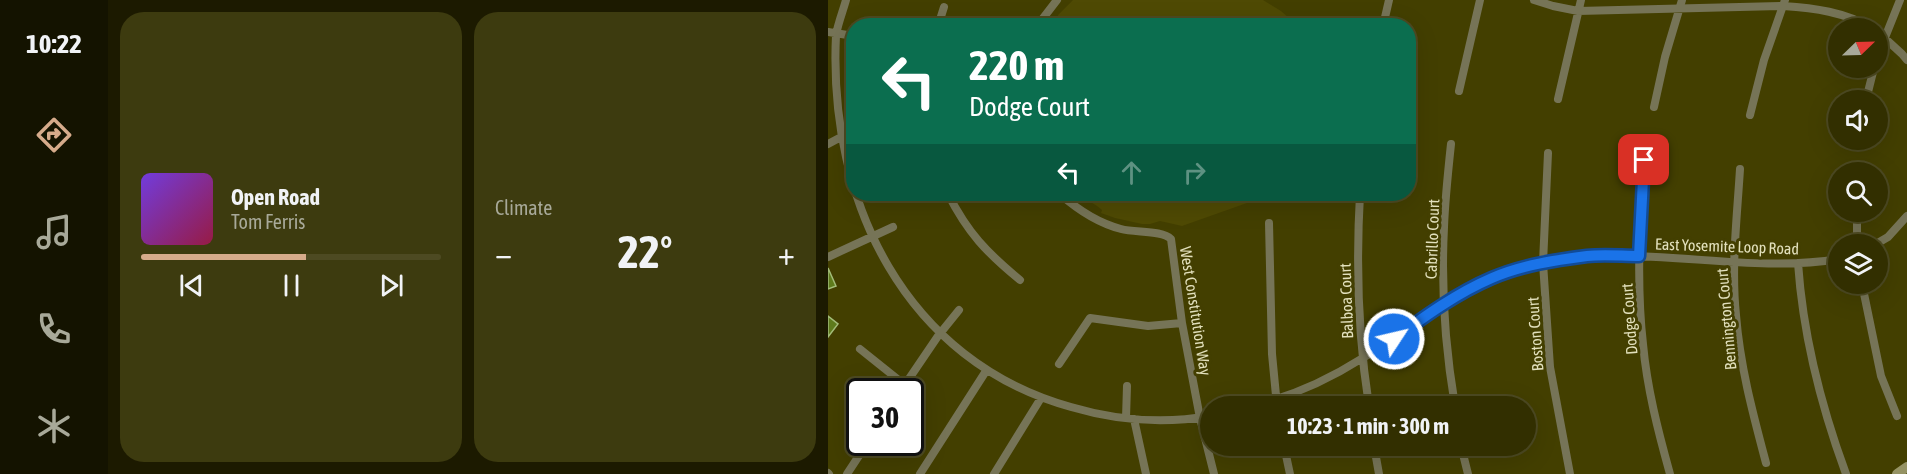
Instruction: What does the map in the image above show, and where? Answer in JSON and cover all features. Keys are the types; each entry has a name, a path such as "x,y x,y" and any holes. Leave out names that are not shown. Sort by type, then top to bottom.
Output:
{"street":[{"path":"843,175 832,142 832,33 846,0"},
{"path":"1043,18 1057,0"},
{"path":"1385,18 1389,0"},
{"path":"1459,91 1480,0"},
{"path":"1534,0 1578,11 1679,9 1784,3 1815,8 1848,18"},
{"path":"1558,99 1581,0"},
{"path":"1654,107 1665,57 1682,0"},
{"path":"1888,21 1900,0"},
{"path":"1750,115 1764,60 1784,3"},
{"path":"941,18 944,7"},
{"path":"1888,41 1907,60"},
{"path":"832,142 846,135"},
{"name":"Cabrillo Court","path":"1451,144 1444,226 1443,304 1453,396"},
{"name":"Boston Court","path":"1548,153 1543,263 1550,367 1570,474"},
{"name":"Dodge Court","path":"1644,160 1639,256 1642,344 1655,418 1670,474"},
{"name":"Bennington Court","path":"1740,169 1734,264 1736,315 1746,386 1766,463"},
{"path":"952,201 977,241 1020,280"},
{"name":"West Constitution Way","path":"1068,201 1106,224 1133,232 1161,233 1170,237 1173,243 1182,324 1200,418"},
{"name":"Balboa Court","path":"1360,201 1357,239 1361,360 1366,396"},
{"path":"854,214 866,240 892,283 917,314 938,336 986,371 1012,386 1041,398 1084,411 1130,419 1200,418"},
{"path":"1888,237 1907,216"},
{"path":"1269,223 1272,354 1276,396"},
{"path":"828,256 894,227"},
{"name":"East Yosemite Loop Road","path":"1293,396 1361,360 1443,304 1492,278 1543,263 1590,256 1639,256 1734,264 1828,260"},
{"path":"1798,263 1813,365 1824,408 1846,474"},
{"path":"1864,294 1881,376 1897,416"},
{"path":"910,378 959,310"},
{"path":"1059,364 1090,318 1148,326 1182,324"},
{"path":"860,349 892,378"},
{"path":"920,474 986,371"},
{"path":"1127,386 1130,419 1146,474"},
{"path":"994,474 1041,398"},
{"path":"847,474 858,456"},
{"name":"West Constitution Way","path":"1210,456 1214,474"},
{"path":"1286,456 1290,474"},
{"path":"1376,456 1379,474"},
{"path":"1464,456 1468,474"},
{"path":"1897,474 1907,467"}],"shaded area":[{"path":"1073,0 1263,0 1289,18 1056,18"},
{"path":"1089,201 1252,201 1182,226 1160,221 1142,224 1115,218 1101,213 1102,210"}],"building":[{"path":"828,268 836,286 828,289"},
{"path":"828,316 838,324 828,337"}],"route":[{"path":"1394,339 1443,304 1505,273 1536,264 1590,256 1639,256 1644,160"}]}
